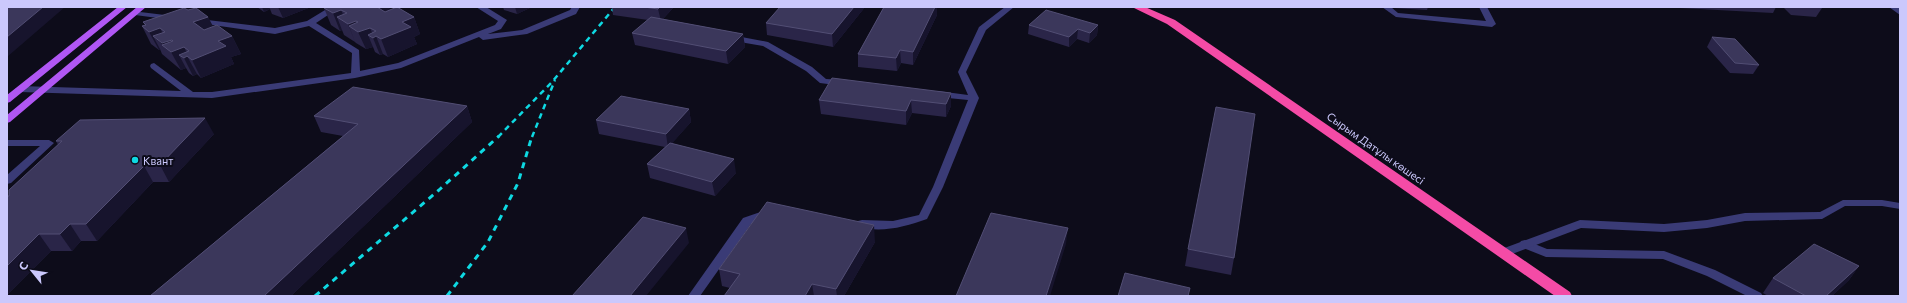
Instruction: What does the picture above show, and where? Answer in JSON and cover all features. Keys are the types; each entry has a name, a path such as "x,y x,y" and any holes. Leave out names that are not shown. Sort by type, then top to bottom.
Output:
{"highway":[{"name":"Сырым Датұлы көшесі","path":"1137,7 1171,22 1565,296"},
{"name":"Сырым Датұлы көшесі","path":"1159,7 1171,22"}],"main road":[{"path":"7,100 123,7"},
{"path":"7,120 139,10"}],"street":[{"path":"139,10 186,19 275,31 310,23 336,7"},
{"path":"20,89 41,91 212,95 355,74 401,65 498,28 503,20 480,7"},
{"path":"467,40 524,32 573,12 576,7"},
{"path":"854,222 876,227 896,226 923,217 938,187 974,98 962,72 982,29 1010,7"},
{"path":"1386,7 1396,15 1492,24 1483,7"},
{"path":"1893,7 1900,13"},
{"path":"310,23 356,52 355,74"},
{"path":"721,36 765,44 809,69 823,81 853,84"},
{"path":"154,66 192,95"},
{"path":"929,93 974,98"},
{"path":"7,143 49,143 7,181"},
{"path":"1503,253 1580,224 1664,228 1707,224 1745,217 1822,215 1843,203 1882,203 1900,206"},
{"path":"694,296 747,220 771,211 778,211"},
{"path":"1525,244 1546,253 1664,255 1711,272 1757,296"}],"building":[{"path":"7,7 43,7 7,37"},
{"path":"377,7 385,12 397,7 414,17 402,22 411,27 381,39 376,36 373,38 368,35 376,31 370,28 358,32 349,26 358,22 356,21 348,24 337,17 347,13 341,10 333,13 324,8"},
{"path":"644,7 660,7 658,9"},
{"path":"780,7 854,7 832,34 766,23"},
{"path":"884,7 935,7 913,52 900,50 896,58 858,54"},
{"path":"184,8 188,10 196,8 208,17 193,22 204,30 217,25 232,36 218,41 226,46 192,60 187,56 184,58 179,55 189,51 184,47 171,52 162,45 173,41 172,40 162,43 153,36 165,32 160,28 149,32 142,26 146,25 143,22"},
{"path":"1046,10 1098,25 1090,33 1078,29 1069,37 1029,25"},
{"path":"651,17 743,34 726,51 632,33"},
{"path":"1712,37 1735,39 1759,65 1735,63"},
{"path":"832,78 951,93 946,104 911,100 906,111 819,100"},
{"path":"353,87 467,106 264,296 150,296 358,124 314,116"},
{"path":"621,96 689,109 666,134 596,120"},
{"path":"1216,107 1255,114 1234,258 1188,249"},
{"path":"205,118 160,165 144,166 86,224 70,224 60,234 39,234 7,266 7,196 9,196 9,190 62,141 56,141 80,120"},
{"path":"670,143 734,159 712,182 647,164"},
{"path":"767,202 874,225 836,289 812,284 805,296 724,296 740,274 719,269"},
{"path":"991,213 1068,228 1046,296 956,296"},
{"path":"643,217 686,228 630,296 572,296"},
{"path":"1814,244 1859,266 1826,296 1806,296 1773,278"},
{"path":"1125,273 1190,288 1188,296 1118,296"}],"railway":[{"path":"499,136 552,82 615,7"},
{"path":"532,137 555,80"},
{"path":"315,296 439,190 499,136"},
{"path":"447,296 488,242 518,183 532,136"}],"place":[{"name":"Квант","path":"135,160"}]}
